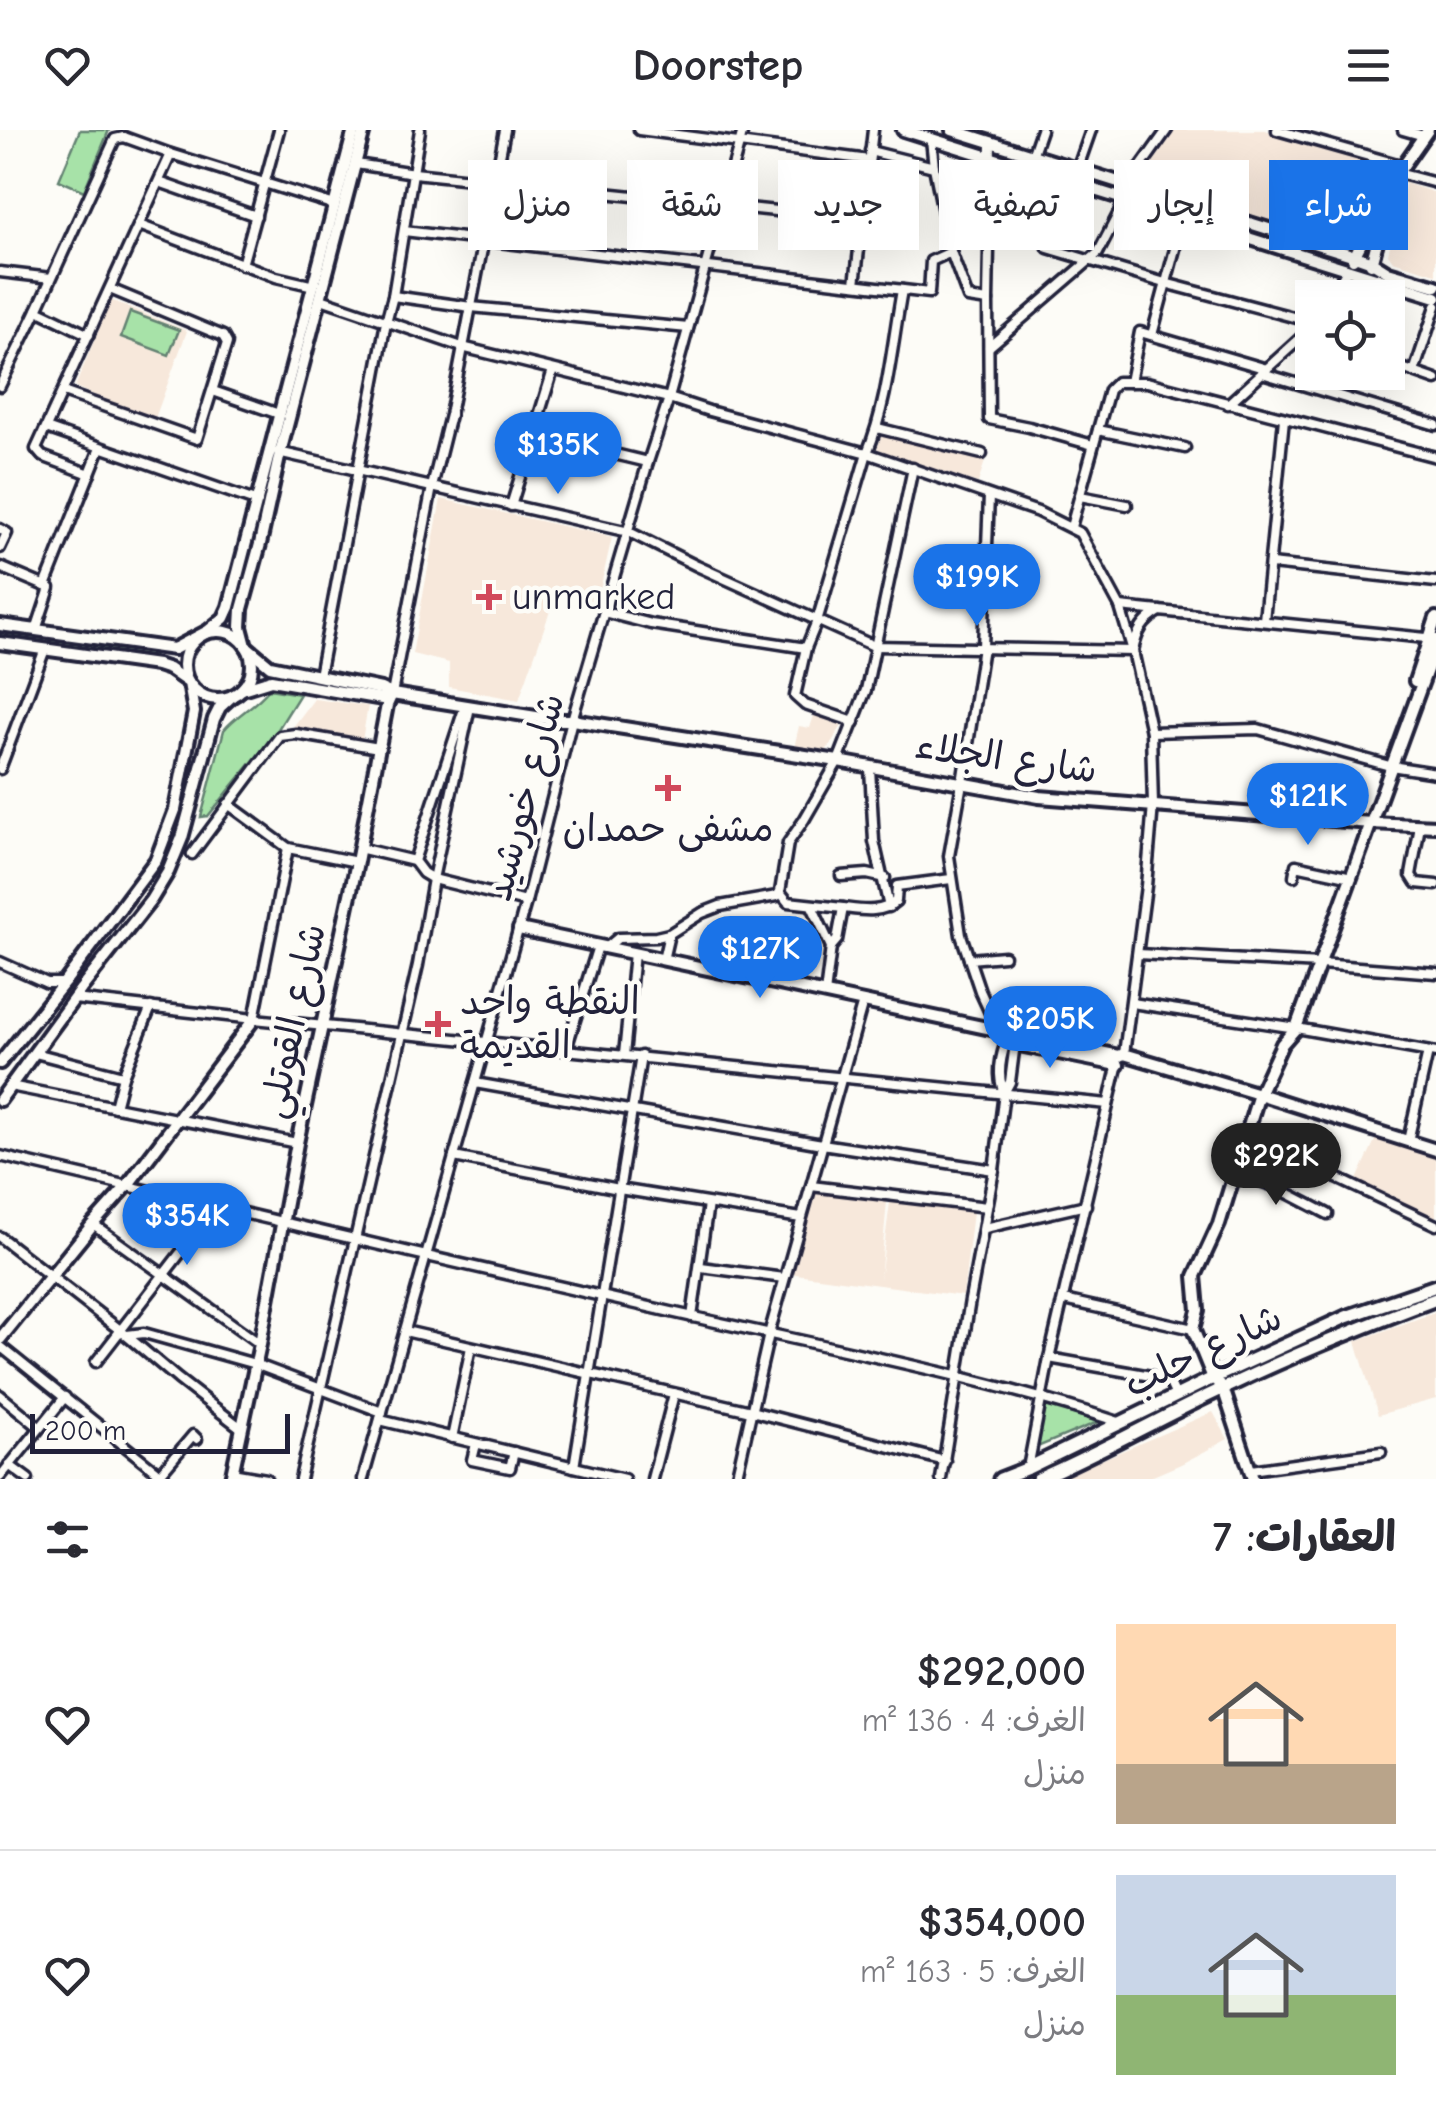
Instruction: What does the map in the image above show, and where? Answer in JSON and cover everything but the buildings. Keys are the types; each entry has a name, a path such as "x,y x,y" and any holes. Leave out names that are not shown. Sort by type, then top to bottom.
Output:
{"main road":[{"name":"شارع حلب","path":"1000,1479 1346,1317 1436,1286"},
{"name":"شارع حلب","path":"1038,1479 1223,1388 1367,1324 1436,1299"}],"street":[{"path":"143,143 148,130"},
{"path":"242,264 279,130"},
{"path":"0,625 174,649 224,618 321,299 318,284 354,130"},
{"path":"0,1100 168,872 182,838 214,720 220,707 251,673 241,618 260,544 279,414 364,130"},
{"path":"319,676 393,296 420,130"},
{"path":"500,160 505,130"},
{"path":"639,130 738,144 869,155 934,166"},
{"name":"شارع خورشيد","path":"734,160 743,130"},
{"path":"868,160 873,130"},
{"path":"902,130 1114,197"},
{"path":"952,130 1045,160"},
{"path":"1032,156 1041,130"},
{"path":"1080,160 1091,130"},
{"path":"1145,160 1165,132 1150,130"},
{"path":"1278,130 1373,160"},
{"path":"1403,130 1426,133 1407,160"},
{"path":"0,386 115,139 124,133 171,154 336,205"},
{"path":"931,139 951,252 968,298 988,301"},
{"path":"991,143 989,419 1093,445"},
{"path":"90,474 42,456 36,449 171,154"},
{"path":"356,164 468,178"},
{"path":"1408,172 1436,184"},
{"path":"159,182 256,216"},
{"path":"1249,223 1436,286"},
{"path":"139,224 242,264 318,284"},
{"path":"989,347 1090,260 1114,224"},
{"path":"404,231 468,240"},
{"path":"1249,239 1436,297"},
{"path":"392,694 482,250"},
{"path":"551,250 929,293 931,261 951,252"},
{"name":"شارع خورشيد","path":"363,1479 519,929 572,720 710,250"},
{"path":"855,284 859,250"},
{"path":"1055,250 1295,318"},
{"path":"1152,336 1174,250"},
{"path":"1341,280 1358,250"},
{"path":"1369,275 1375,250"},
{"path":"0,272 51,278"},
{"path":"63,392 197,439 227,343 223,336 110,289"},
{"path":"854,722 806,705 795,696 806,648 877,428 902,290"},
{"path":"393,296 688,328"},
{"path":"321,299 462,347 669,398 913,468 1038,512 1080,533 1120,607 1134,651 1152,732 1153,805 1132,1004 1049,1358 1028,1468"},
{"path":"1414,372 1436,306"},
{"path":"37,310 89,335"},
{"path":"1130,382 1140,332 1436,425"},
{"path":"1228,404 1295,346"},
{"path":"1405,369 1436,380"},
{"path":"511,506 553,370"},
{"path":"1071,526 1110,390 1117,382 1147,382 1436,457"},
{"path":"213,391 279,414"},
{"path":"1264,620 1284,420"},
{"path":"46,428 258,502"},
{"path":"877,428 982,454"},
{"path":"1098,430 1186,448"},
{"path":"531,434 648,462"},
{"path":"46,586 100,448"},
{"path":"275,451 629,532 874,646 1134,651"},
{"path":"566,1049 602,947 618,938 668,934 707,911 777,896 780,892 788,842 838,762 866,690 913,468"},
{"path":"942,1479 1014,1050 980,992 961,935 948,856 982,647 989,496"},
{"path":"1080,496 1128,504"},
{"path":"0,530 7,533 0,548"},
{"path":"246,543 260,544"},
{"path":"1271,564 1436,582"},
{"path":"0,568 50,588 36,630"},
{"path":"1120,607 1434,640"},
{"path":"1134,651 1142,624 1160,610"},
{"path":"604,612 651,624 806,648"},
{"path":"1382,1452 1252,1474 1223,1388 1213,1378 1193,1329 1198,1310 1195,1276 1220,1224 1259,1094 1282,1044 1296,1028 1320,964 1371,824 1368,813 1434,640 1436,618"},
{"path":"0,1062 156,860 174,810 194,712 184,663 191,644 199,636 219,631 230,633 270,666 381,688 392,694"},
{"path":"0,643 157,665 169,669 203,696 222,698 271,680 382,699 392,694"},
{"path":"0,770 45,649"},
{"name":"شارع الجلاء","path":"392,694 1039,797 1436,826"},
{"name":"شارع القوتلي","path":"232,1476 297,1143 392,694"},
{"path":"414,861 467,706"},
{"path":"300,1479 418,964 467,706"},
{"path":"1152,732 1258,730 1389,765 1436,773"},
{"path":"192,854 280,736 296,734 378,748"},
{"path":"870,768 874,841 889,907"},
{"path":"228,804 288,848 358,862"},
{"path":"1420,826 1411,875 1416,883 1436,885"},
{"path":"197,1438 193,1435 163,1478 0,1343 92,1224 127,1186 254,1019 288,848"},
{"path":"359,848 414,861 423,874 433,879 526,902"},
{"path":"1294,876 1296,865 1352,876"},
{"path":"841,876 868,874 897,886 951,879"},
{"path":"780,892 788,902 878,910 896,901 897,886"},
{"path":"812,906 831,948"},
{"path":"825,994 831,948 837,940 843,908"},
{"path":"519,929 1120,1058 1259,1094 1436,1150"},
{"path":"664,960 668,934"},
{"path":"624,1054 634,954"},
{"path":"1138,954 1436,974"},
{"path":"969,958 1004,956"},
{"path":"0,962 47,983 64,983"},
{"path":"74,999 1108,1104"},
{"path":"736,1479 769,1334 863,1002"},
{"path":"1132,1004 1432,1052 1408,1141"},
{"path":"115,1107 123,1076 151,1008"},
{"path":"9,1052 26,1066"},
{"path":"35,1053 123,1076"},
{"path":"574,1467 642,1056"},
{"path":"476,1083 994,1170"},
{"path":"10,1086 297,1143"},
{"path":"1246,1136 1436,1225"},
{"path":"0,1156 958,1376 1042,1396 1122,1422"},
{"path":"454,1157 801,1218"},
{"path":"1236,1173 1274,1186 1328,1214"},
{"path":"810,1186 987,1207"},
{"path":"692,1317 708,1204"},
{"path":"984,1228 1086,1205"},
{"path":"96,1362 216,1207"},
{"path":"92,1224 260,1344"},
{"path":"0,1237 241,1428"},
{"path":"700,1266 784,1278"},
{"path":"1064,1300 1193,1329"},
{"path":"123,1332 144,1333 255,1364 322,1388 381,1416 452,1438 574,1467 584,1474 624,1479"},
{"path":"405,1332 751,1411 945,1461"},
{"path":"452,1438 471,1347"},
{"path":"1049,1358 1168,1379 1176,1396"},
{"path":"652,1479 674,1394"},
{"path":"0,1395 39,1427"},
{"path":"0,1477 65,1397"},
{"path":"476,1444 472,1460 510,1468 514,1452"},
{"path":"9,1465 28,1479"},
{"path":"232,1476 266,1479"}],"shaded area":[{"path":"1174,130 1265,130 1368,160 1269,160 1269,220 1249,214 1249,160 1152,160"},
{"path":"1408,184 1436,193 1436,274 1393,261 1389,250 1408,250"},
{"path":"111,300 187,331 154,421 75,387"},
{"path":"883,430 985,461 978,483 876,453"},
{"name":"unmarked","path":"441,499 612,537 597,603 557,591 519,700 449,687 449,663 412,654"},
{"path":"314,699 368,706 361,746 287,735"},
{"path":"815,712 843,724 823,756 793,752 799,726 810,728"},
{"path":"1377,1136 1436,1156 1436,1223 1355,1184"},
{"path":"811,1192 887,1201 880,1280 890,1202 973,1212 963,1296 788,1273"},
{"path":"1436,1312 1436,1399 1378,1415 1356,1341"},
{"path":"1213,1412 1228,1439 1181,1464 1146,1479 1057,1479"}],"green space":[{"path":"80,130 109,130 84,191 59,180"},
{"path":"130,312 179,330 169,355 121,337"},
{"path":"0,630 143,650 154,655 153,659 0,639"},
{"path":"269,689 300,694 275,734 208,816 201,817 224,730"},
{"path":"1044,1404 1098,1422 1035,1448"}],"place":[{"name":"unmarked","path":"489,597"},
{"name":"مشفى حمدان","path":"668,788"},
{"name":"النقطة واحد القديمة","path":"438,1024"}]}
